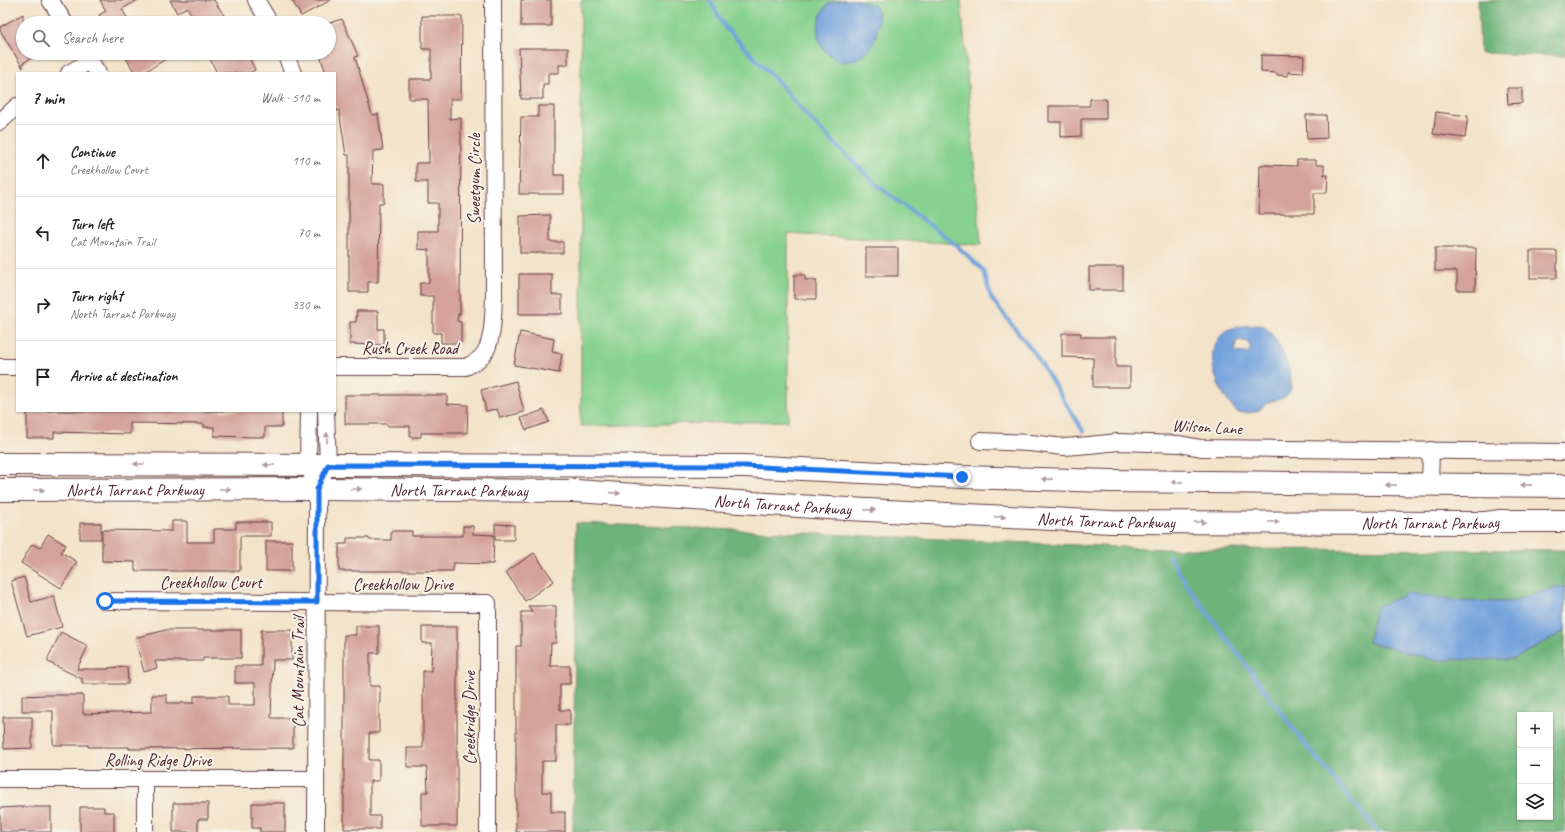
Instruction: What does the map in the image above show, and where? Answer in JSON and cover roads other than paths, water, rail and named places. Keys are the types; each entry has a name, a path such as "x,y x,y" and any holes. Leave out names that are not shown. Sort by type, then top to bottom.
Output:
{"main road":[{"name":"North Tarrant Parkway","path":"0,464 744,466 962,477 1228,483 1565,486"},
{"name":"North Tarrant Parkway","path":"0,490 317,489 576,491 828,508 1111,522 1486,523 1500,521 1565,521"}],"street":[{"path":"50,0 60,16"},
{"path":"256,0 266,16"},
{"name":"Sweetgum Circle","path":"483,356 492,330 494,296 492,0"},
{"path":"288,60 293,72"},
{"path":"72,72 91,62"},
{"path":"0,122 16,107"},
{"name":"Rush Creek Road","path":"336,367 466,367 483,356"},
{"path":"0,367 16,367"},
{"name":"Cat Mountain Trail","path":"308,412 318,465"},
{"name":"Cat Mountain Trail","path":"316,832 317,489 318,465 326,412"},
{"name":"Wilson Lane","path":"980,441 1030,443 1064,447 1089,446 1118,442 1179,444 1201,448 1565,452"},
{"path":"1430,485 1431,450"},
{"name":"Creekhollow Court","path":"105,601 317,602"},
{"name":"Creekhollow Drive","path":"317,602 488,603"},
{"name":"Creekridge Drive","path":"488,603 488,832"},
{"name":"Rolling Ridge Drive","path":"0,779 316,779"},
{"path":"145,832 146,779"}],"water":[{"path":"842,0 858,0 875,6 878,13 878,24 874,42 867,52 851,61 839,61 827,53 820,44 818,34 819,23 825,7 830,3"},
{"path":"1259,325 1266,328 1272,334 1286,360 1291,380 1291,388 1286,396 1267,403 1256,412 1237,412 1223,394 1218,383 1214,371 1214,348 1219,338 1228,330 1239,326","holes":["1240,340 1247,342 1250,346 1250,351 1246,353 1236,352 1236,342"]},
{"path":"1556,587 1565,587 1565,631 1514,659 1434,660 1368,642 1376,607 1407,594 1458,601 1511,602"}],"waterway":[{"path":"710,0 724,26 779,83 809,118 878,186 955,244 984,271 991,298 1035,354 1083,431"},
{"path":"1169,556 1187,585 1300,738 1378,832"}]}
